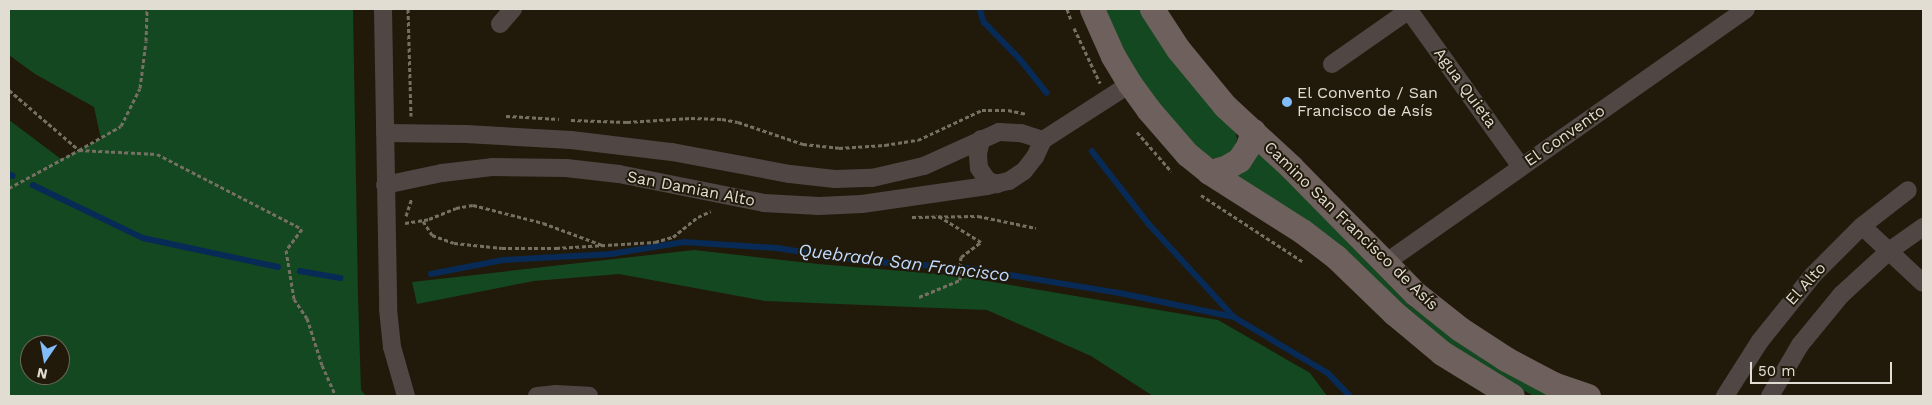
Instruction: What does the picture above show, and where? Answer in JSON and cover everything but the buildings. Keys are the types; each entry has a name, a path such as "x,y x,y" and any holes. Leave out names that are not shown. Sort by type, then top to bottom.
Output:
{"main road":[{"name":"Camino San Francisco de Asís","path":"1092,9 1113,56 1130,84 1167,132 1209,172 1302,231 1336,256 1394,313 1442,353 1512,396"},
{"name":"Camino San Francisco de Asís","path":"1152,9 1200,78 1416,294 1460,329 1506,359 1553,384 1588,396"},
{"path":"1209,172 1225,168 1239,160 1248,146 1253,131"}],"street":[{"path":"383,9 385,185 390,329 396,364 406,396"},
{"path":"500,24 513,9"},
{"name":"Agua Quieta","path":"1332,64 1409,9 1521,167"},
{"name":"El Convento","path":"1385,263 1746,9"},
{"name":"San Damian Alto","path":"385,185 415,178 492,167 566,168 619,174 764,203 818,206 862,204 1008,181 1024,171 1035,157 1043,140 1130,84"},
{"name":"San Damian Alto","path":"385,133 571,140 681,154 790,174 835,179 872,178 909,170 947,156 981,139 1006,132 1026,134 1043,140"},
{"path":"981,139 978,155 979,168 986,180 997,184"},
{"name":"El Alto","path":"1725,396 1760,341 1785,307 1813,275 1862,226 1908,190"},
{"path":"1862,226 1923,283"},
{"name":"El Alto","path":"1770,396 1796,352 1820,319 1864,272 1889,251 1923,227"},
{"path":"537,396 556,394 589,396"}],"path":[{"path":"9,188 121,126 140,88 146,41 147,9"},
{"path":"408,9 412,134"},
{"path":"1094,89 1101,84"},
{"path":"9,90 78,150 158,154 302,229 286,250 294,299 307,318 322,365 336,396"},
{"path":"502,116 606,122 691,118 722,119 738,122 803,144 839,148 885,146 918,140 982,110 1008,110 1030,116"},
{"path":"411,115 420,115"},
{"path":"404,230 416,188 415,178"},
{"path":"405,223 423,221 456,208 480,206 543,223 605,246"},
{"path":"423,221 432,235 454,242 502,248 605,246 655,242 673,237 698,216 714,211"},
{"path":"911,217 978,216 1036,228"},
{"path":"919,297 960,280 961,262"}],"green space":[{"path":"9,9 353,9 361,390 366,396 9,396 9,120 61,159 101,139 94,107 35,74 9,55"},
{"path":"1102,9 1143,9 1235,128 1237,139 1234,149 1225,158 1210,158 1184,137 1145,91"},
{"path":"1256,148 1409,305 1467,347 1553,396 1534,396 1497,377 1446,343 1234,175"},
{"path":"694,250 818,264 951,275 1218,320 1310,373 1327,396 1153,396 1091,356 987,310 765,301 619,274 534,281 417,304 412,282"}],"waterway":[{"path":"980,9 984,22 1020,59 1047,93"},
{"path":"1092,151 1149,224 1234,317"},
{"name":"Quebrada San Francisco","path":"9,174 13,176"},
{"name":"Quebrada San Francisco","path":"33,185 143,238 278,267"},
{"name":"Quebrada San Francisco","path":"431,274 504,260 611,254 684,242 777,248 862,261 967,268 1120,293 1234,317 1328,373 1350,396"},
{"name":"Quebrada San Francisco","path":"300,271 340,278"}],"place":[{"name":"El Convento / San Francisco de Asís","path":"1287,102"}]}
